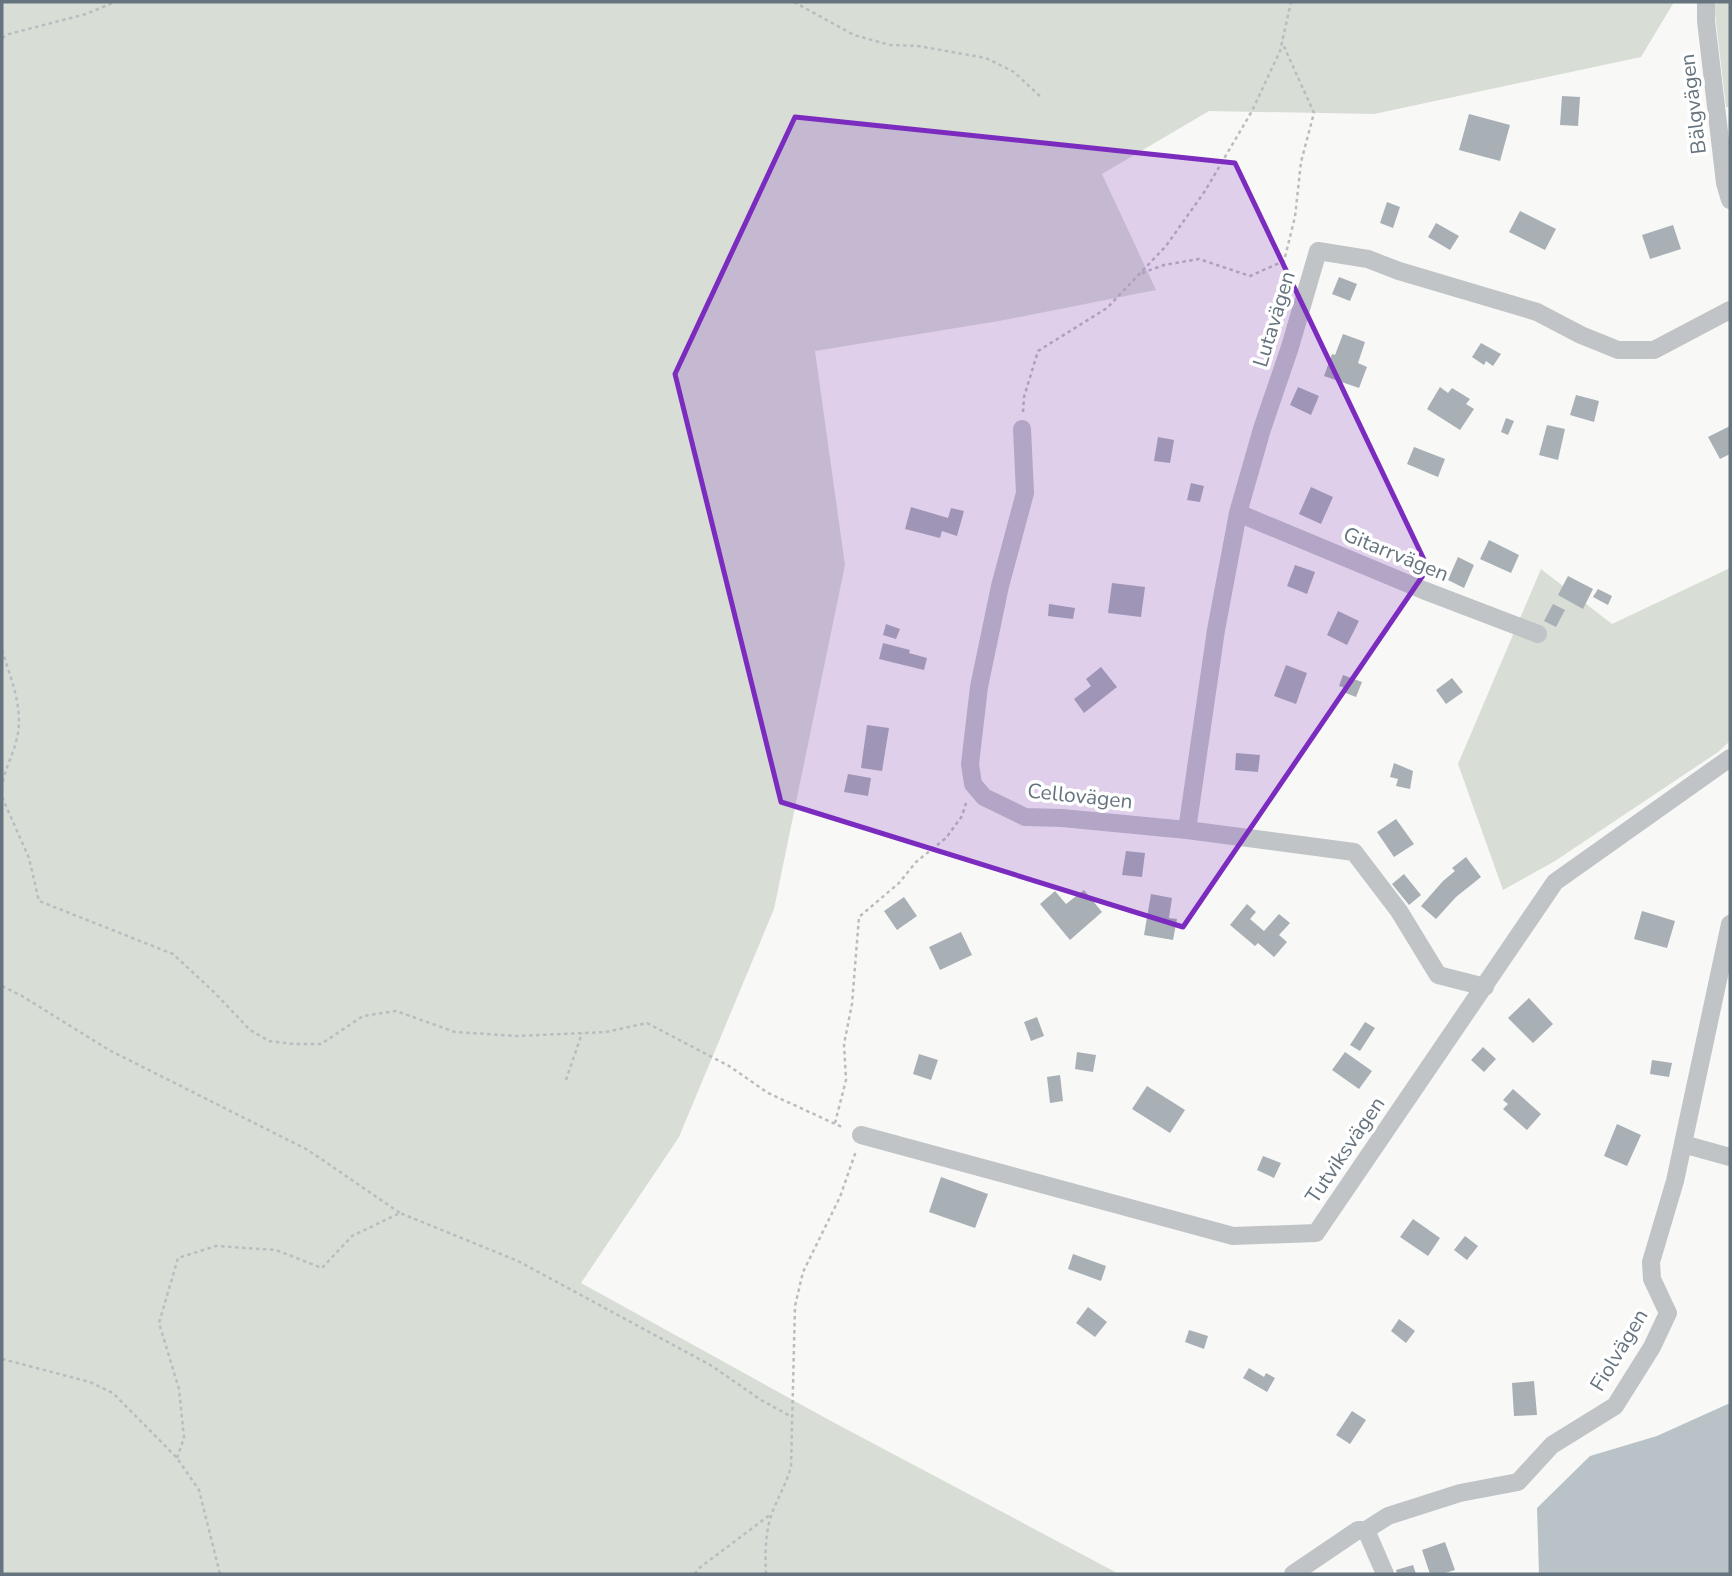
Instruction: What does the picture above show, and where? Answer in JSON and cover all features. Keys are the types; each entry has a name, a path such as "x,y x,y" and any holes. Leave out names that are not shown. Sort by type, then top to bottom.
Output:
{"street":[{"name":"Bälgvägen","path":"1706,2 1725,183 1730,200"},
{"name":"Lutavägen","path":"1187,830 1216,630 1238,513 1318,251 1368,259 1399,271 1537,312 1581,335 1618,350 1654,350 1730,310"},
{"path":"973,784 970,764 979,687 1000,586 1025,494 1022,429"},
{"name":"Gitarrvägen","path":"1238,513 1423,590 1538,634"},
{"name":"Tutviksvägen","path":"861,1135 1233,1236 1316,1233 1555,882 1729,765"},
{"name":"Cellovägen","path":"973,784 984,797 1025,817 1187,830 1354,852 1399,911 1438,975 1485,987"},
{"name":"Fiolvägen","path":"1293,1574 1358,1530 1366,1530 1388,1516 1448,1496 1518,1482 1552,1445 1615,1406 1652,1347 1668,1313 1652,1279 1651,1262 1675,1181 1730,924"},
{"path":"1683,1144 1730,1157"},
{"path":"1366,1530 1385,1574"}],"path":[{"path":"2,38 86,14 115,2"},
{"path":"794,2 854,35 890,45 918,46 986,58 1014,72 1042,98"},
{"path":"1022,429 1024,397 1038,351 1107,308 1166,246 1205,191 1252,111 1282,42 1291,2"},
{"path":"1140,274 1164,265 1199,259 1250,276 1284,261 1295,217 1301,162 1314,113 1282,42"},
{"path":"2,650 18,701 20,720 16,742 3,776 2,789"},
{"path":"835,1123 846,1080 844,1044 852,1004 859,917 899,883 916,862 946,838 962,816 973,784"},
{"path":"2,796 29,858 39,901 173,954 250,1030 269,1041 321,1044 363,1016 396,1012 455,1032 517,1036 606,1032 647,1023 729,1066 768,1093 861,1135 840,1197 803,1272 795,1306 791,1466 786,1484 771,1514 765,1546 766,1574"},
{"path":"2,986 108,1050 308,1150 400,1213 518,1261 712,1366 792,1417"},
{"path":"566,1080 582,1033"},
{"path":"177,1458 184,1438 179,1389 159,1323 178,1258 216,1246 276,1250 322,1268 352,1236 400,1213"},
{"path":"2,1359 90,1382 113,1392 177,1458 199,1490 219,1574"},
{"path":"695,1574 771,1514"}],"highlighted area":[{"path":"795,117 1235,163 1428,568 1183,927 781,802 675,374"}],"shaded area":[{"path":"2,2 1674,2 1641,57 1374,114 1209,111 1102,174 1156,290 999,321 815,351 845,565 774,909 679,1137 581,1283 829,1420 1119,1574 2,1574"},
{"path":"1730,2 1730,107 1726,107 1714,5"},
{"path":"1730,568 1730,741 1718,752 1555,861 1503,890 1458,764 1541,569 1612,624"},
{"path":"1730,1403 1730,1574 1539,1574 1537,1508 1590,1456 1657,1436"}],"building":[{"path":"1562,96 1580,97 1578,126 1560,125"},
{"path":"1469,114 1510,125 1500,161 1459,150"},
{"path":"1387,202 1400,207 1393,228 1380,223"},
{"path":"1520,211 1556,229 1545,250 1509,232"},
{"path":"1436,223 1459,236 1450,250 1428,237"},
{"path":"1673,225 1681,249 1650,259 1642,235"},
{"path":"1339,277 1357,284 1350,301 1332,294"},
{"path":"1343,334 1365,342 1358,363 1367,367 1359,388 1324,376"},
{"path":"1481,343 1501,354 1493,366 1486,361 1484,365 1472,357"},
{"path":"1298,387 1319,396 1311,415 1290,405"},
{"path":"1440,387 1448,393 1452,388 1470,399 1466,404 1474,409 1460,430 1427,409"},
{"path":"1576,395 1599,401 1594,422 1570,415"},
{"path":"1506,418 1514,421 1508,435 1501,432"},
{"path":"1547,425 1565,429 1558,460 1539,455"},
{"path":"1730,426 1730,454 1720,459 1708,437"},
{"path":"1158,437 1174,440 1170,463 1154,461"},
{"path":"1414,447 1445,459 1438,477 1407,464"},
{"path":"1191,483 1204,486 1200,502 1187,500"},
{"path":"1311,487 1333,497 1321,524 1299,514"},
{"path":"911,507 948,518 951,508 964,511 957,536 942,531 940,538 905,529"},
{"path":"1489,540 1519,555 1511,573 1480,559"},
{"path":"1458,557 1474,565 1464,588 1448,580"},
{"path":"1295,565 1315,572 1307,594 1287,586"},
{"path":"1568,576 1593,589 1583,609 1558,595"},
{"path":"1112,583 1145,587 1141,617 1108,613"},
{"path":"1598,589 1612,596 1608,605 1593,597"},
{"path":"1049,604 1075,608 1073,619 1048,616"},
{"path":"1553,604 1565,610 1556,627 1544,621"},
{"path":"1338,611 1359,621 1347,645 1327,635"},
{"path":"886,624 900,629 896,639 883,635"},
{"path":"883,643 927,658 924,670 879,659"},
{"path":"1286,665 1307,673 1296,704 1274,696"},
{"path":"1101,667 1117,687 1084,713 1074,699 1091,686 1086,679"},
{"path":"1343,675 1362,682 1356,697 1343,692 1345,688 1339,686"},
{"path":"1452,678 1463,692 1446,704 1436,690"},
{"path":"867,725 889,728 882,771 861,768"},
{"path":"1236,753 1260,755 1258,772 1235,770"},
{"path":"1394,763 1413,771 1410,789 1396,786 1398,779 1390,777"},
{"path":"848,774 871,778 868,796 844,792"},
{"path":"1396,819 1414,844 1394,857 1377,832"},
{"path":"1126,851 1145,853 1142,877 1122,875"},
{"path":"1466,857 1481,877 1456,897 1436,919 1421,906 1455,871 1452,868"},
{"path":"1404,874 1421,895 1409,905 1392,884"},
{"path":"1084,890 1102,912 1070,940 1040,904 1055,891 1066,904"},
{"path":"1151,894 1172,898 1169,918 1177,919 1173,940 1144,935"},
{"path":"904,897 917,916 897,930 884,911"},
{"path":"1247,904 1256,912 1250,919 1264,931 1279,914 1290,923 1279,935 1287,942 1274,957 1258,943 1255,946 1230,925"},
{"path":"1642,911 1675,921 1667,948 1634,939"},
{"path":"961,932 972,955 940,970 929,947"},
{"path":"1529,998 1553,1024 1533,1043 1508,1018"},
{"path":"1037,1017 1044,1036 1031,1041 1024,1022"},
{"path":"1365,1022 1375,1028 1360,1051 1350,1045"},
{"path":"1483,1047 1496,1059 1484,1072 1471,1060"},
{"path":"1077,1052 1096,1055 1093,1072 1075,1069"},
{"path":"1345,1052 1372,1071 1359,1089 1332,1070"},
{"path":"919,1054 938,1060 931,1080 913,1074"},
{"path":"1652,1060 1672,1063 1669,1077 1650,1074"},
{"path":"1060,1075 1063,1101 1050,1103 1047,1077"},
{"path":"1147,1086 1185,1110 1170,1133 1132,1109"},
{"path":"1513,1089 1541,1114 1527,1130 1503,1109 1508,1104 1503,1100"},
{"path":"1617,1124 1641,1135 1627,1166 1604,1156"},
{"path":"1263,1156 1281,1163 1274,1178 1257,1170"},
{"path":"941,1177 988,1194 975,1228 929,1212"},
{"path":"1413,1219 1440,1238 1428,1256 1400,1237"},
{"path":"1465,1236 1478,1246 1467,1260 1454,1250"},
{"path":"1073,1254 1106,1266 1101,1281 1068,1269"},
{"path":"1088,1307 1107,1322 1095,1337 1076,1323"},
{"path":"1399,1319 1415,1331 1406,1343 1391,1331"},
{"path":"1189,1330 1208,1336 1204,1349 1185,1342"},
{"path":"1249,1368 1264,1377 1266,1373 1275,1378 1267,1392 1243,1378"},
{"path":"1534,1381 1537,1415 1514,1416 1512,1383"},
{"path":"1352,1411 1366,1420 1350,1444 1336,1435"},
{"path":"1445,1542 1455,1570 1430,1574 1422,1550"},
{"path":"1413,1565 1416,1574 1397,1574 1396,1570"}]}
